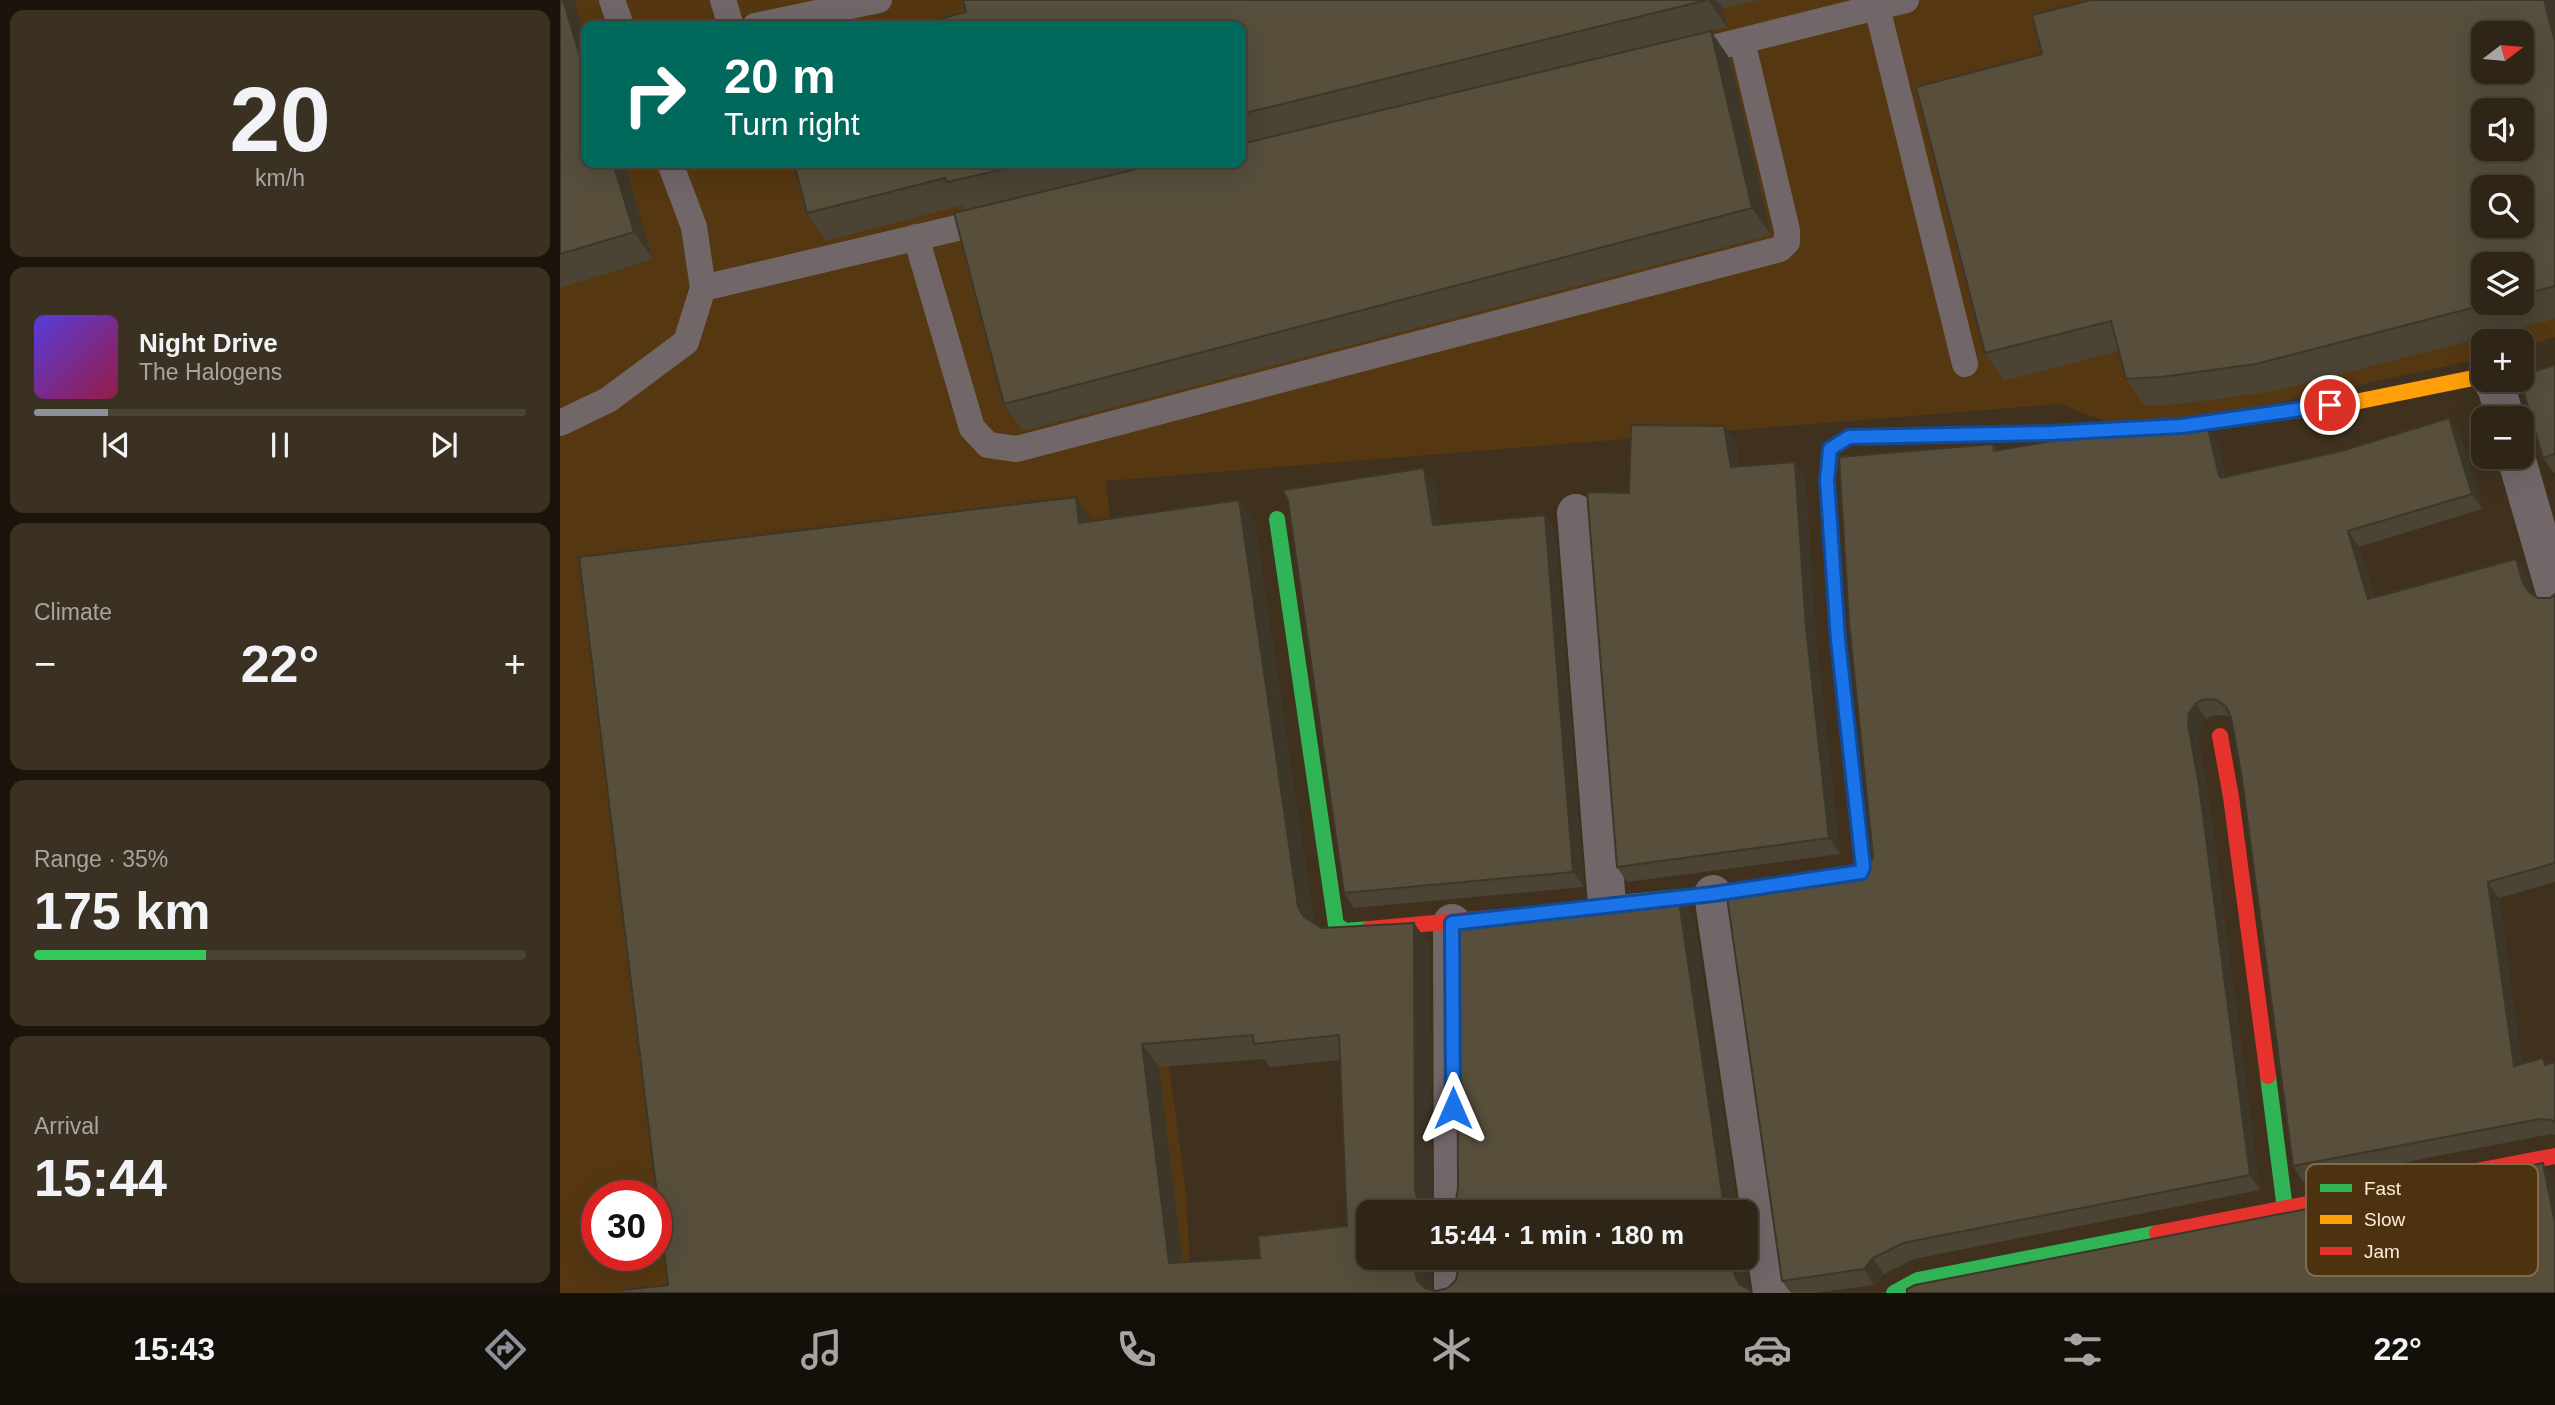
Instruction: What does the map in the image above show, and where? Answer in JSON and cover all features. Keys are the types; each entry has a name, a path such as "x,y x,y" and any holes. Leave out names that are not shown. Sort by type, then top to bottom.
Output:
{"street":[{"path":"1576,513 1601,905 1713,894 1858,873 1863,867 1838,640 1827,480 1830,449 1849,437 2050,433 2182,426 2355,402 2471,378"},
{"path":"2519,469 2555,592"},
{"path":"1277,519 1334,920 1339,929 1345,931 1452,923 1530,914"},
{"path":"2220,736 2285,1209"},
{"path":"1713,894 1772,1293"},
{"path":"1452,923 1453,1200"},
{"path":"2511,1164 2555,1156"},
{"path":"1894,1293 1918,1280 2306,1204"},
{"path":"1453,1270 1453,1293"}],"lane":[{"path":"612,0 619,21"},
{"path":"723,0 729,21"},
{"path":"779,21 879,0"},
{"path":"1661,61 1876,4 1906,0"},
{"path":"1876,4 1965,364"},
{"path":"916,237 972,428 988,445 1017,449 1780,249 1787,242 1787,230 1742,41"},
{"path":"560,423 608,400 686,342 703,288 694,227 672,168"},
{"path":"703,288 1021,213"}],"shaded area":[{"path":"560,0 2555,0 2555,337 2534,343 2534,329 2471,329 2471,361 2138,433 2059,404 1106,481 1160,998 1186,1193 1191,1293 560,1293"}],"building":[{"path":"560,0 563,0 581,59 581,168 615,168 634,232 560,254"},
{"path":"963,0 1707,0 1246,113 1246,21 932,21 966,12"},
{"path":"2091,0 2544,0 2555,42 2555,286 2534,292 2534,252 2471,252 2471,308 2256,364 2161,377 2126,379 2111,321 1985,353 1916,87 2042,54 2032,15"},
{"path":"1711,31 1752,208 1004,404 954,213 1141,168 1246,168 1246,143"},
{"path":"795,168 1009,168 947,182 945,178 807,213"},
{"path":"2555,365 2555,454 2543,458 2534,427 2534,406 2528,406 2524,392 2534,392 2534,371"},
{"path":"2449,418 2472,494 2348,531 2368,599 2516,559 2523,583 2529,592 2538,598 2550,598 2555,594 2555,863 2488,882 2514,1066 2543,1058 2545,1065 2555,1062 2555,1122 2540,1119 2293,1166 2242,779 2231,717 2226,707 2217,700 2205,699 2196,703 2189,713 2188,724 2199,785 2250,1175 1903,1243 1873,1258 1864,1269 1782,1281 1727,897 1850,879 1864,872 1873,857 1849,623 1839,457 1993,444 1994,451 2069,438 2208,428 2221,478 2341,451"},
{"path":"1631,425 1724,426 1731,467 1795,462 1806,627 1829,838 1617,867 1587,492 1629,493"},
{"path":"1424,468 1433,525 1545,515 1573,872 1344,893 1288,501 1283,490"},
{"path":"1076,497 1079,523 1239,500 1298,907 1304,917 1322,928 1414,923 1415,1190 1418,1200 1356,1200 1356,1270 1415,1270 1417,1280 1425,1288 1436,1291 1448,1288 1456,1280 1458,1270 1734,1270 1739,1284 1751,1293 622,1293 622,1290 668,1285 666,1271 672,1271 672,1180 655,1180 579,557","holes":["1253,1035 1254,1044 1339,1035 1347,1226 1258,1236 1260,1258 1169,1263 1142,1044"]},
{"path":"1678,894 1723,1200 1456,1200 1457,919"},
{"path":"2543,1163 2555,1223 2555,1293 1907,1293 1907,1289 1915,1285 2306,1209 2306,1276 2538,1276 2538,1164"}],"traffic: fast":[{"path":"1277,519 1336,925 1345,931 1369,929"},
{"path":"1629,902 1713,894 1858,873 1863,867 1833,572"},
{"path":"2268,1076 2285,1209"},
{"path":"1894,1293 1918,1280 2157,1233"}],"traffic: slow":[{"path":"2308,409 2471,378"}],"traffic: jam":[{"path":"1833,572 1827,480 1830,449 1849,437 2050,433 2182,426 2308,409"},
{"path":"2220,736 2231,797 2268,1076"},
{"path":"1369,929 1510,916"},
{"path":"2514,1164 2555,1156"},
{"path":"2157,1233 2306,1204"}],"route":[{"path":"1453,1108 1452,923 1713,894 1861,872 1863,867 1838,640 1827,480 1830,449 1849,437 2050,433 2182,426 2330,405"}]}
